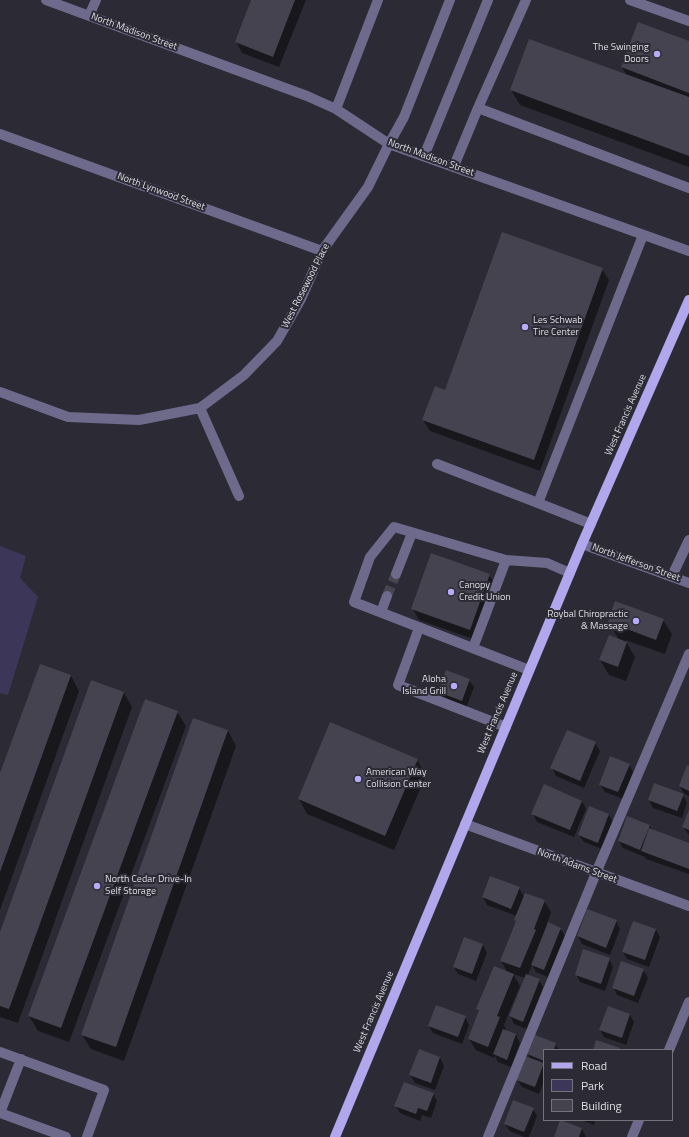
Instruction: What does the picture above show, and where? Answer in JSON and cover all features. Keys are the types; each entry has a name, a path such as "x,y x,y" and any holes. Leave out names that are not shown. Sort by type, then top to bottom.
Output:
{"main road":[{"name":"West Francis Avenue","path":"335,1137 582,544 689,300"}],"street":[{"name":"North Madison Street","path":"46,0 307,96 336,109 389,144 689,251"},
{"path":"89,16 96,0"},
{"path":"336,109 378,0"},
{"name":"West Rosewood Place","path":"200,408 244,375 277,341 301,299 322,250 368,187 404,116 450,0"},
{"path":"424,156 488,0"},
{"path":"454,166 526,0"},
{"path":"630,0 689,21"},
{"path":"478,108 689,188"},
{"name":"North Lynwood Street","path":"0,134 322,250"},
{"path":"538,503 643,235"},
{"path":"0,392 68,417 139,420 200,408 239,496"},
{"path":"437,464 591,524"},
{"path":"529,670 354,602 370,557 394,527 506,560 547,563 570,573"},
{"path":"396,574 412,533"},
{"path":"672,576 689,540"},
{"name":"North Jefferson Street","path":"582,544 689,583"},
{"path":"473,648 506,560"},
{"path":"381,612 387,596"},
{"path":"419,628 398,685 506,727"},
{"path":"488,1137 596,873 689,654"},
{"name":"North Adams Street","path":"465,824 689,906"},
{"path":"669,1049 689,1002"},
{"path":"0,1052 104,1090 87,1137"},
{"path":"21,1059 0,1113 66,1137"},
{"path":"632,1137 640,1121"}],"green space":[{"path":"0,546 26,556 20,578 38,597 8,695 0,693"}],"building":[{"path":"251,0 295,0 273,57 235,42"},
{"name":"The Swinging Doors","path":"638,22 689,41 689,93 621,67"},
{"path":"529,39 689,97 689,156 510,90"},
{"name":"Les Schwab Tire Center","path":"502,232 603,268 534,460 422,420 435,386 445,390"},
{"name":"Canopy Credit Union","path":"431,553 490,574 470,630 411,609"},
{"name":"Roybal Chiropractic & Massage","path":"615,601 664,619 656,640 608,622"},
{"path":"609,635 627,642 618,667 599,660"},
{"path":"40,664 71,675 0,872 0,773"},
{"name":"Aloha Island Grill","path":"446,670 470,679 462,701 438,692"},
{"path":"91,680 124,692 9,1009 0,1006 0,932"},
{"path":"145,699 178,711 61,1028 28,1016"},
{"path":"193,718 228,730 116,1047 81,1035"},
{"name":"American Way Collision Center","path":"330,722 418,759 385,836 298,799"},
{"path":"567,730 596,742 580,781 550,768"},
{"path":"610,756 630,764 618,792 599,785"},
{"path":"687,765 689,766 689,791 679,786"},
{"path":"654,783 684,794 677,811 648,800"},
{"path":"544,784 582,801 570,830 531,814"},
{"path":"589,806 609,814 598,843 578,835"},
{"path":"689,810 689,830 682,827"},
{"path":"627,816 650,825 640,850 618,841"},
{"path":"649,828 689,843 689,869 641,851"},
{"path":"490,876 520,887 511,909 482,897"},
{"path":"525,893 545,900 534,929 536,930 520,968 500,961 516,921 514,920"},
{"path":"587,909 617,920 606,948 577,936"},
{"path":"633,921 656,929 645,960 622,952"},
{"path":"548,922 561,928 544,970 531,965"},
{"path":"464,937 483,944 472,974 453,967"},
{"path":"583,949 610,958 601,984 575,975"},
{"path":"621,961 644,969 634,996 612,988"},
{"path":"494,966 514,974 497,1016 500,1017 488,1047 468,1039 479,1010 476,1009"},
{"path":"526,974 540,979 523,1022 509,1016"},
{"path":"436,1005 466,1016 458,1037 428,1026"},
{"path":"608,1006 630,1014 622,1038 599,1030"},
{"path":"503,1029 516,1034 507,1060 493,1054"},
{"path":"535,1035 556,1043 554,1049 543,1049 543,1061 527,1054"},
{"path":"596,1040 620,1048 620,1049 593,1049"},
{"path":"419,1049 440,1057 431,1083 409,1075"},
{"path":"525,1056 543,1063 535,1087 516,1080"},
{"path":"404,1082 434,1093 427,1111 418,1108 416,1114 394,1106"},
{"path":"513,1100 534,1108 524,1132 504,1124"},
{"path":"560,1121 582,1128 579,1137 554,1137"}],"tunnel":[{"path":"387,596 396,574"}],"place":[{"name":"The Swinging Doors","path":"657,54"},
{"name":"Les Schwab Tire Center","path":"525,327"},
{"name":"Canopy Credit Union","path":"451,592"},
{"name":"Roybal Chiropractic & Massage","path":"636,621"},
{"name":"Aloha Island Grill","path":"454,686"},
{"name":"American Way Collision Center","path":"358,779"},
{"name":"North Cedar Drive-In Self Storage","path":"97,886"}]}
